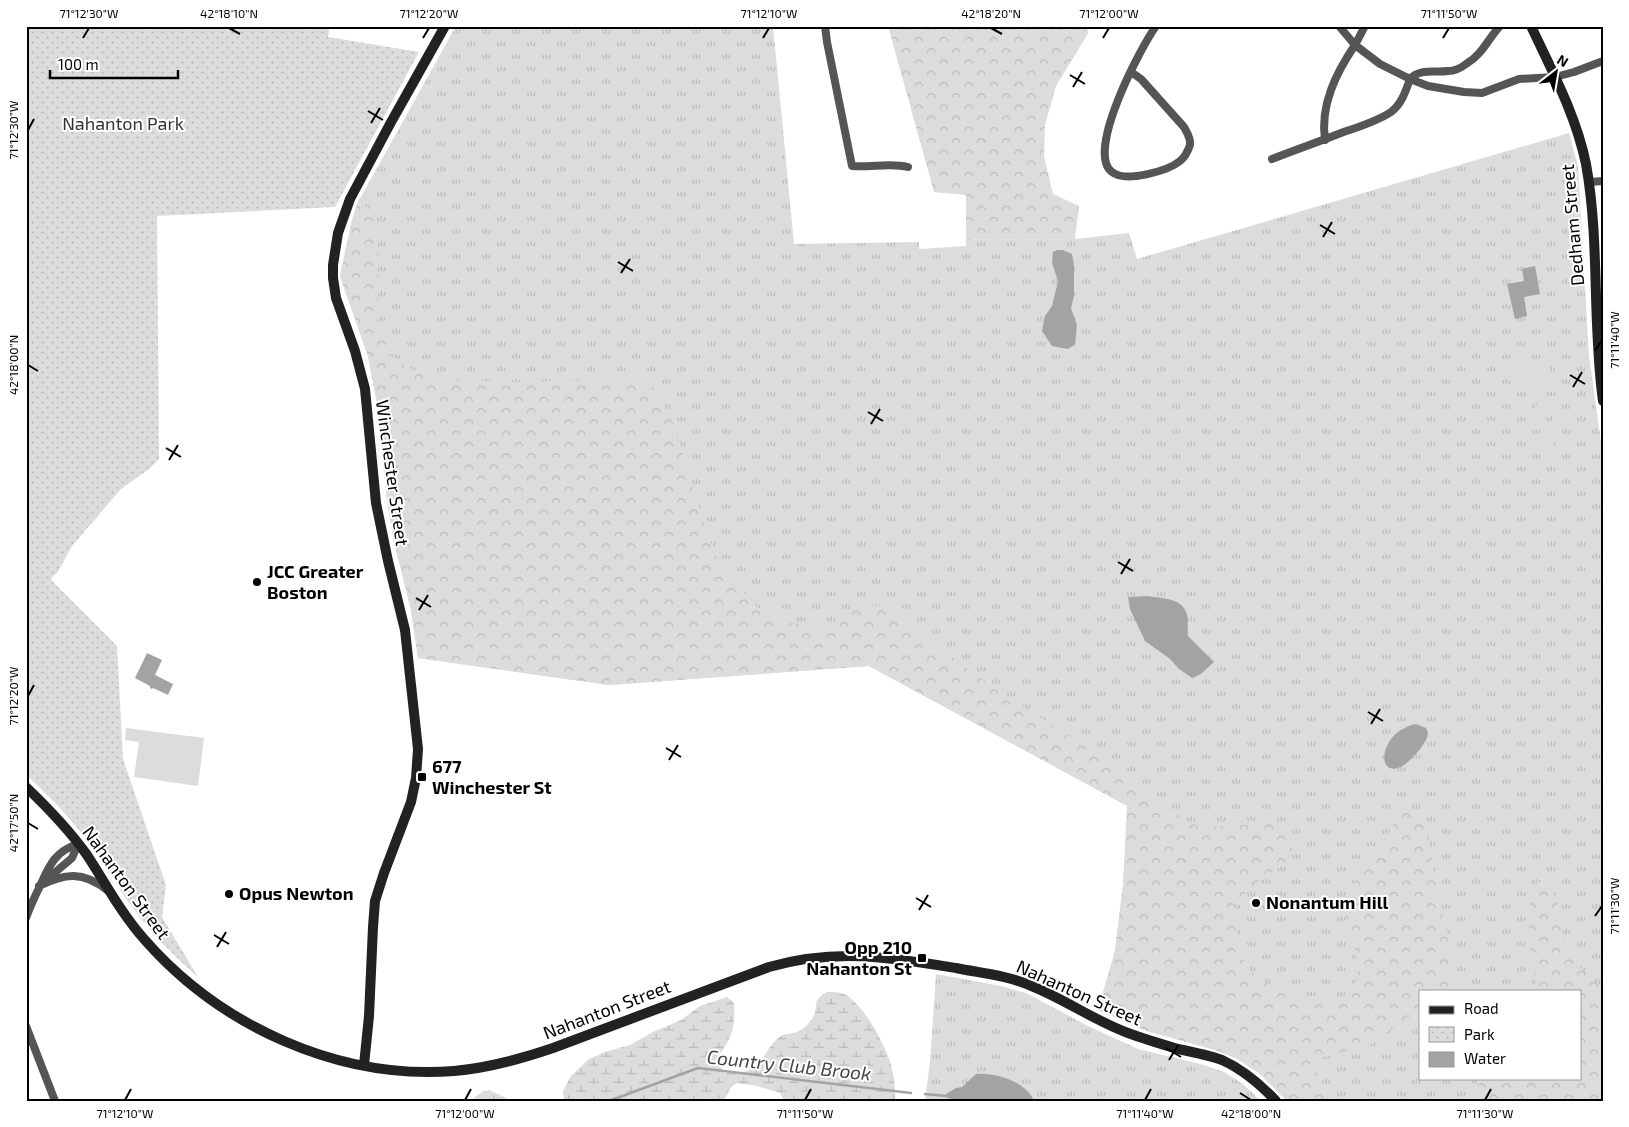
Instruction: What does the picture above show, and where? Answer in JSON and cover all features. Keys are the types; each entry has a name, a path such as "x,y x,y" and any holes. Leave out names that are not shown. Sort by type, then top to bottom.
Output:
{"main road":[{"name":"Winchester Street","path":"364,1065 375,901 413,794 418,750 405,630 376,504 365,389 355,351 336,298 333,265 339,226 350,199 445,26"},
{"name":"Dedham Street","path":"1531,26 1575,122 1586,163 1592,218 1599,373 1603,401"},
{"name":"Nahanton Street","path":"26,788 48,809 78,844 91,861 108,891 128,920 154,950 186,980 247,1022 286,1042 315,1053 364,1065 405,1070 472,1069 506,1062 553,1048 769,967 824,957 868,956 905,960 999,976 1021,982 1044,991 1095,1019 1126,1032 1153,1042 1210,1056 1226,1062 1255,1080 1276,1101"}],"street":[{"path":"825,26 852,166 866,167 892,164 908,168"},
{"path":"1131,72 1141,79 1184,127 1189,136 1190,144 1186,154 1178,162 1140,176 1121,177 1112,173 1105,162 1106,142 1112,116 1120,93 1146,40 1156,26"},
{"path":"1339,26 1355,44 1380,64 1428,86 1464,92 1482,93 1519,79 1555,77 1603,61"},
{"path":"1325,140 1324,113 1330,91 1336,76 1365,26"},
{"path":"1272,159 1300,147 1325,140 1364,125 1392,112 1404,96 1410,79 1414,74 1423,71 1450,71 1465,65 1476,57 1500,26"},
{"path":"1589,182 1603,181"},
{"path":"26,918 39,886 72,858 78,844"},
{"path":"39,886 55,878 73,876 90,880 108,891"},
{"path":"26,1026 56,1101"}],"green space":[{"name":"Nahanton Park","path":"26,26 330,26 328,37 419,52 335,207 157,216 159,459 149,469 121,489 72,546 51,580 117,646 123,759 166,885 162,917 198,977 148,927 79,831 54,802 26,775"},
{"path":"456,26 773,26 794,244 919,242 919,249 966,246 966,240 1075,239 1129,233 1137,259 1569,133 1578,166 1589,356 1603,456 1603,1101 1287,1101 1260,1074 1236,1058 1215,1050 1147,1031 1098,1010 1115,951 1123,885 1128,806 869,666 609,685 418,658 411,610 394,542 387,500 377,404 368,356 340,276 357,204"},
{"path":"888,26 1085,26 1089,32 1056,86 1045,125 1044,156 1053,194 1079,206 1075,239 966,240 966,195 934,192"},
{"path":"360,197 372,216 378,236 378,313 380,330 387,349 397,362 419,373 440,380 522,382 635,379 645,381 657,391 678,434 684,463 715,554 731,580 757,607 786,622 821,628 836,626 858,605 880,606 898,617 994,688 1136,779 1155,800 1189,823 1210,827 1274,824 1291,841 1293,852 1289,860 1255,884 1236,901 1238,936 1242,955 1249,969 1263,981 1296,996 1318,1001 1334,1000 1354,990 1359,969 1354,945 1347,929 1345,904 1357,878 1371,862 1392,828 1396,817 1406,809 1424,816 1428,825 1436,889 1445,922 1452,969 1451,985 1447,990 1419,990 1419,1011 1369,1046 1323,1057 1316,1068 1319,1083 1329,1101 1287,1101 1260,1074 1236,1058 1215,1050 1147,1031 1098,1010 1115,951 1123,885 1127,806 869,666 609,685 418,658 411,610 394,542 387,500 377,404 368,356 340,276 352,220"},
{"path":"1520,352 1532,359 1517,385 1505,378"},
{"path":"1537,361 1550,369 1534,395 1522,388"},
{"path":"1541,398 1554,405 1539,431 1526,424"},
{"path":"1554,416 1566,423 1551,449 1539,442"},
{"path":"126,728 204,738 198,786 134,777 139,742 125,740"},
{"path":"1542,880 1551,890 1558,908 1564,937 1576,962 1588,976 1603,987 1603,1101 1482,1101 1481,1099 1477,1080 1582,1080 1582,990 1538,990 1531,949 1529,915 1535,888"},
{"path":"936,974 1001,986 1026,993 1088,1026 1138,1049 1204,1065 1224,1072 1243,1084 1261,1101 925,1101 930,1062"},
{"path":"827,992 847,995 861,1009 873,1026 882,1043 893,1073 895,1101 784,1101 780,1093 757,1086 737,1083 731,1087 724,1101 564,1101 563,1091 571,1076 589,1059 630,1045 653,1032 681,1020 700,1006 727,997 734,1003 732,1033 717,1058 724,1073 746,1072 759,1063 779,1037 798,1031 807,1025 814,1016 818,999"},
{"path":"489,1090 513,1101 470,1101 482,1092"}],"water":[{"path":"1063,250 1072,254 1074,265 1074,296 1071,308 1077,325 1075,344 1068,349 1052,346 1042,331 1045,316 1052,306 1058,281 1052,263 1053,252"},
{"path":"1535,266 1540,294 1524,297 1527,316 1515,319 1507,284 1524,281 1522,269"},
{"path":"1147,596 1175,601 1184,607 1188,636 1214,662 1195,677 1192,678 1179,669 1170,659 1145,641 1130,609 1128,597"},
{"path":"147,653 162,660 155,675 173,684 168,695 150,688 150,686 135,678"},
{"path":"1416,724 1426,728 1428,733 1424,743 1414,756 1402,766 1394,769 1389,767 1385,763 1384,757 1390,740 1398,732"},
{"path":"976,1074 992,1075 1010,1080 1025,1088 1034,1101 966,1101 947,1098 946,1094 962,1087"}],"waterway":[{"name":"Country Club Brook","path":"609,1101 698,1068 911,1093"},
{"name":"Country Club Brook","path":"925,1094 946,1096"}],"place":[{"name":"JCC Greater Boston","path":"257,582"},
{"name":"677 Winchester St","path":"422,777"},
{"name":"Opus Newton","path":"229,894"},
{"name":"Nonantum Hill","path":"1256,903"},
{"name":"Opp 210 Nahanton St","path":"922,958"}]}
